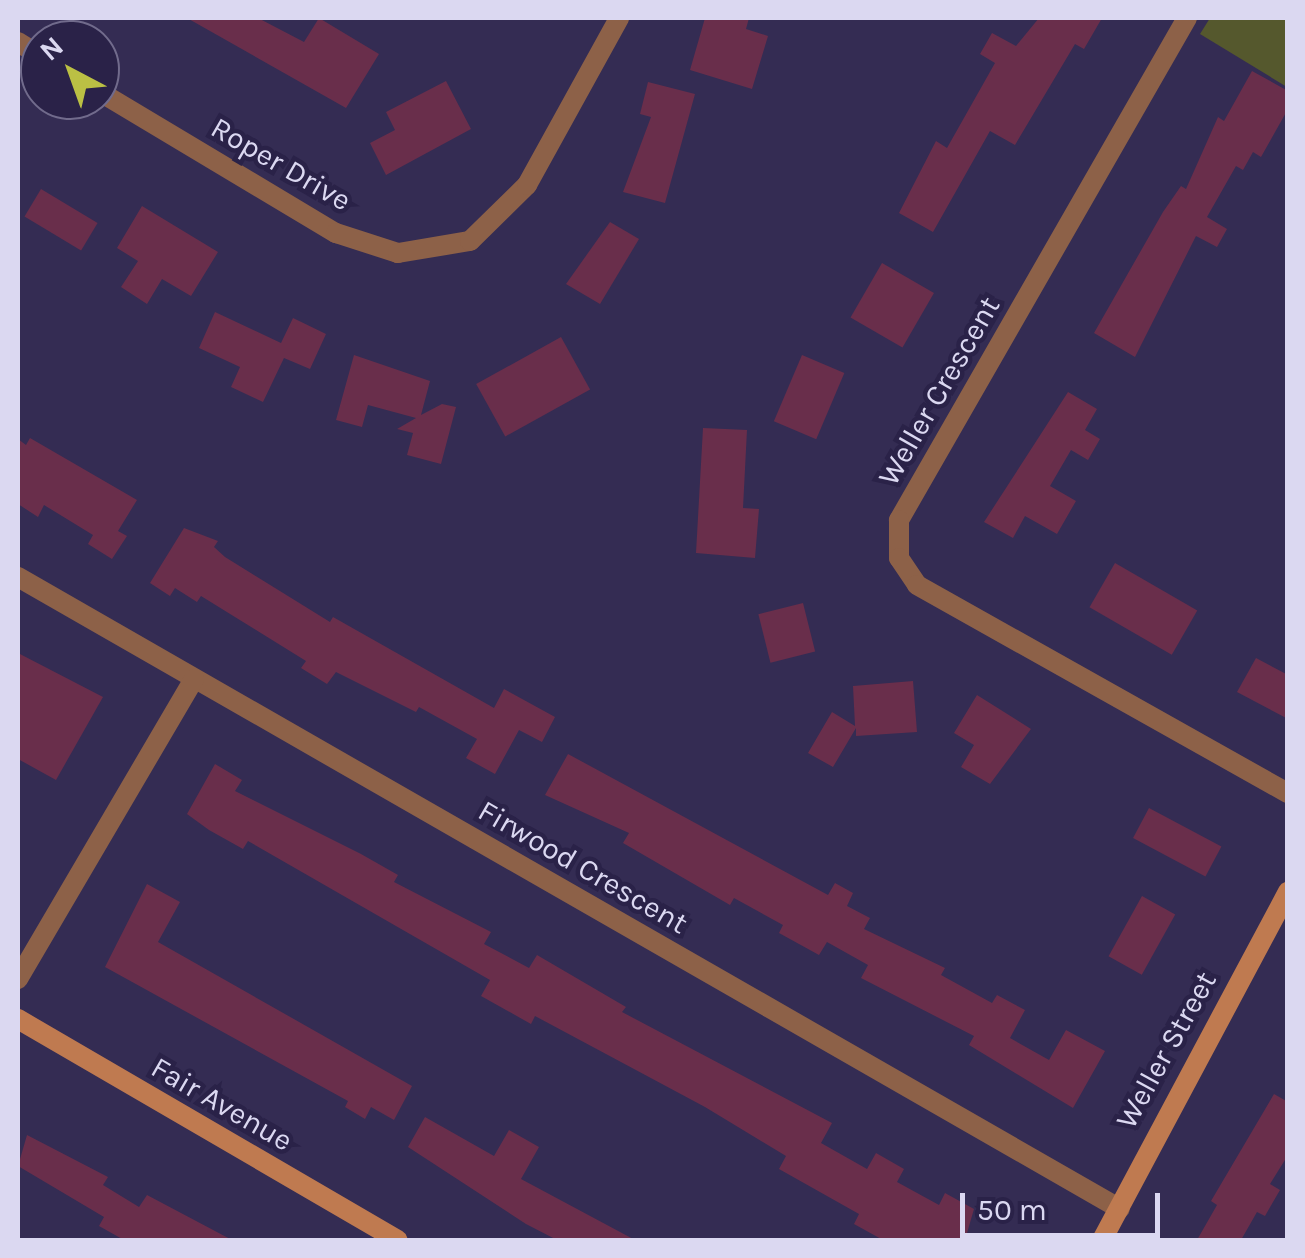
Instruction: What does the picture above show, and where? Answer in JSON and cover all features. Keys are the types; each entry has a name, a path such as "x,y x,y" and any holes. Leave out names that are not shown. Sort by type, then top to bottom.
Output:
{"street":[{"name":"Roper Drive","path":"120,104 336,233 398,254 470,241 527,185 620,18"},
{"name":"Weller Crescent","path":"1187,18 899,520 898,558 917,585 1288,792"},
{"name":"Firwood Crescent","path":"18,577 1120,1209"},
{"path":"18,979 194,679"},
{"name":"Weller Street","path":"1102,1240 1120,1209 1146,1147 1288,891"},
{"name":"Fair Avenue","path":"18,1019 397,1240"}],"green space":[{"path":"1210,18 1287,18 1287,87 1200,34"}],"building":[{"path":"187,18 258,18 304,42 319,18 379,54 346,108"},
{"path":"705,18 749,18 746,29 768,36 752,89 690,70"},
{"path":"1039,18 1102,18 1084,49 1075,44 1015,145 990,131 933,232 899,213 936,141 947,148 995,63 980,54 992,33 1016,46"},
{"path":"1252,71 1288,91 1288,109 1261,157 1253,152 1243,170 1236,166 1207,217 1227,229 1217,247 1196,236 1135,357 1094,333 1163,212 1181,186 1186,189 1218,117 1224,121"},
{"path":"446,81 471,129 386,175 370,143 395,130 386,112"},
{"path":"648,82 695,94 665,203 623,192 651,117 640,114"},
{"path":"41,189 98,223 81,250 25,216"},
{"path":"142,206 218,252 191,296 162,279 147,304 121,287 138,261 117,248"},
{"path":"610,222 639,239 600,304 566,284"},
{"path":"882,263 934,293 902,348 850,318"},
{"path":"215,312 281,343 293,318 326,334 310,369 284,358 263,402 231,387 240,367 199,348"},
{"path":"561,337 590,389 505,437 476,384"},
{"path":"354,355 430,381 421,415 442,404 456,407 441,464 407,455 413,433 397,429 416,418 368,405 362,427 336,420"},
{"path":"802,355 844,373 816,439 774,421"},
{"path":"1068,392 1097,409 1085,430 1100,439 1088,460 1071,450 1050,486 1076,501 1057,534 1025,516 1013,538 984,522"},
{"path":"703,428 747,430 743,508 759,509 755,558 696,553"},
{"path":"30,438 137,500 118,531 127,536 112,559 88,544 93,535 44,505 38,517 18,504 18,439 26,445"},
{"path":"184,528 218,541 214,547 225,557 330,622 333,617 494,708 504,689 555,717 542,742 519,730 495,774 466,758 477,739 419,707 416,712 336,672 327,684 301,668 306,661 201,596 197,602 175,588 170,596 150,583"},
{"path":"1115,563 1197,610 1172,655 1090,607"},
{"path":"803,603 815,652 770,663 758,614"},
{"path":"18,653 103,697 56,780 18,759"},
{"path":"1256,658 1288,675 1288,719 1237,692"},
{"path":"913,681 917,732 856,736 856,728 833,767 808,753 832,712 855,726 853,686"},
{"path":"977,695 1031,729 990,784 961,767 974,745 954,733"},
{"path":"568,754 828,895 835,883 853,893 847,906 870,918 864,929 945,968 941,975 992,1003 997,995 1025,1010 1010,1038 1049,1060 1066,1030 1105,1051 1073,1108 969,1045 974,1036 861,978 868,965 827,942 819,955 779,933 783,925 734,898 730,905 623,843 629,833 545,795"},
{"path":"215,764 242,780 235,791 361,854 398,875 394,882 491,932 484,944 529,968 537,955 626,1007 622,1012 832,1123 821,1143 867,1169 876,1153 904,1169 897,1182 939,1205 945,1193 974,1209 965,1240 883,1240 854,1224 859,1214 779,1169 786,1156 705,1107 535,1016 531,1024 481,996 490,980 248,841 243,849 209,830 187,814"},
{"path":"1149,808 1221,846 1205,877 1133,838"},
{"path":"147,884 180,902 158,942 412,1086 394,1120 371,1107 365,1119 345,1107 348,1101 105,967"},
{"path":"1142,896 1175,914 1142,975 1109,956"},
{"path":"1274,1094 1288,1102 1288,1155 1270,1184 1280,1190 1265,1216 1257,1212 1241,1240 1197,1240 1217,1205 1211,1201"},
{"path":"425,1117 494,1156 509,1130 539,1147 521,1179 635,1240 557,1240 526,1224 408,1147"},
{"path":"27,1135 108,1177 103,1185 139,1207 147,1195 232,1240 124,1240 99,1226 104,1217 18,1166"}]}
